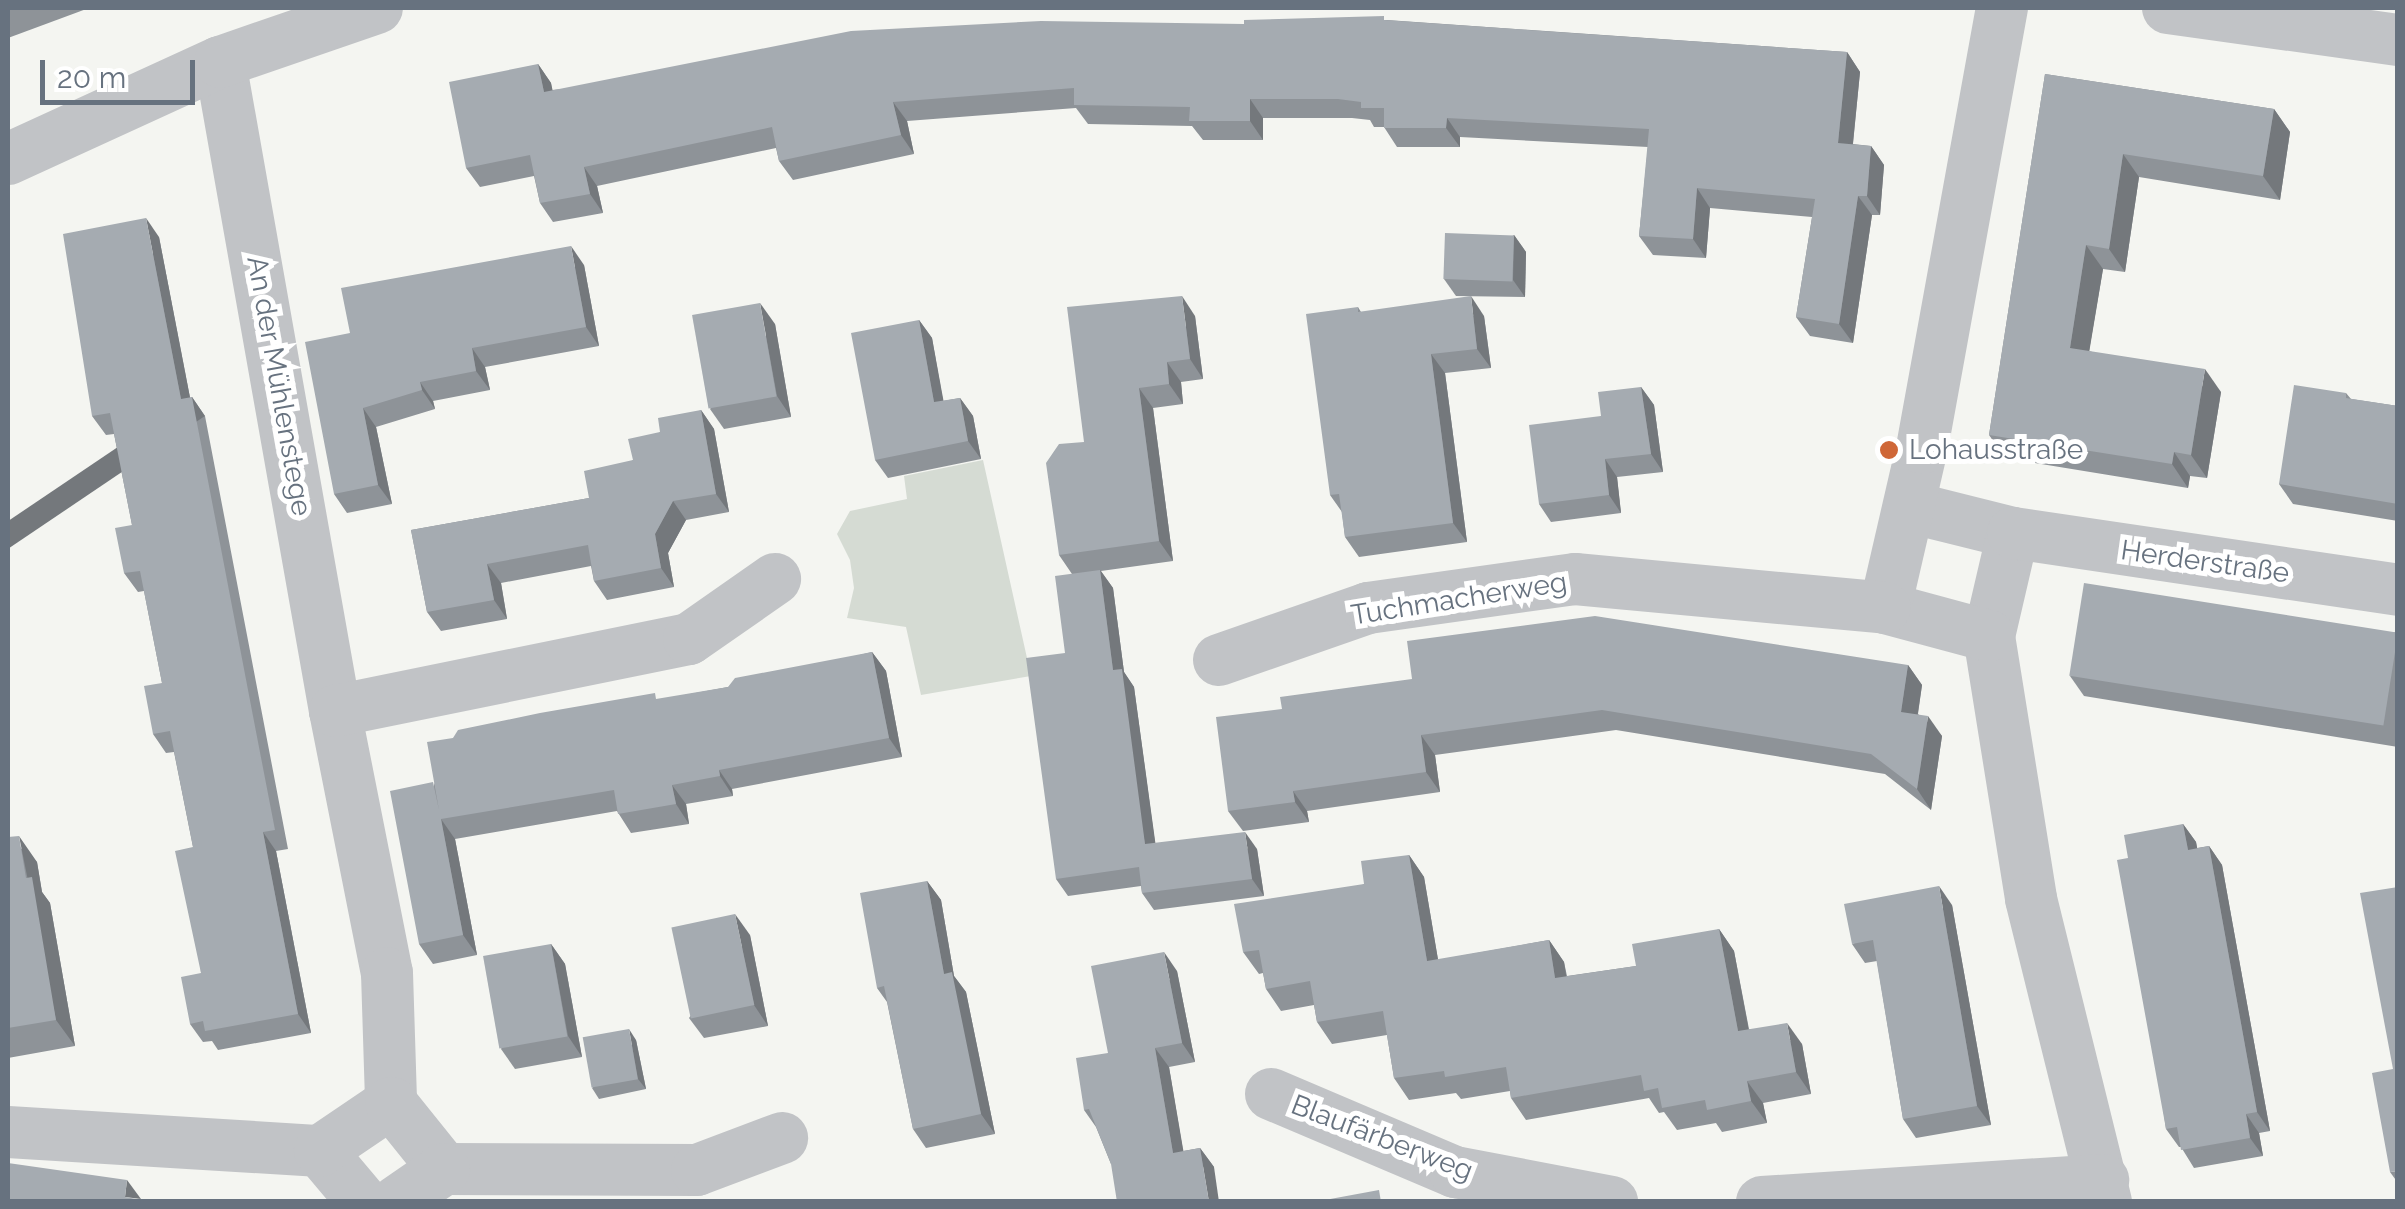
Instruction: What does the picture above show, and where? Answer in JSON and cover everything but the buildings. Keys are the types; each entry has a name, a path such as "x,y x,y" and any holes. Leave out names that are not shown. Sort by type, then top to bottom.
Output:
{"street":[{"path":"8,159 220,62 377,8"},
{"path":"1989,636 1885,608 1909,507 2002,8"},
{"path":"2168,8 2398,40"},
{"name":"An der Mühlenstege","path":"220,62 335,711 387,973 391,1103"},
{"path":"1762,1202 2104,1191 2031,899 1989,636 2013,533 1909,507"},
{"name":"Herderstraße","path":"2013,533 2398,590"},
{"path":"335,711 690,639 775,579"},
{"name":"Tuchmacherweg","path":"1219,660 1368,608 1575,580 1885,608"},
{"name":"Blaufärberweg","path":"1271,1094 1455,1172 1612,1202"},
{"path":"8,1132 320,1151 391,1103 444,1169"},
{"path":"396,1202 444,1169 697,1170 782,1138"},
{"path":"320,1151 364,1202"}],"shaded area":[{"path":"983,460 1031,676 921,695 906,627 847,618 854,588 850,560 837,534 850,511 907,499 904,476"}],"place":[{"name":"Lohausstraße","path":"1889,450"}]}
